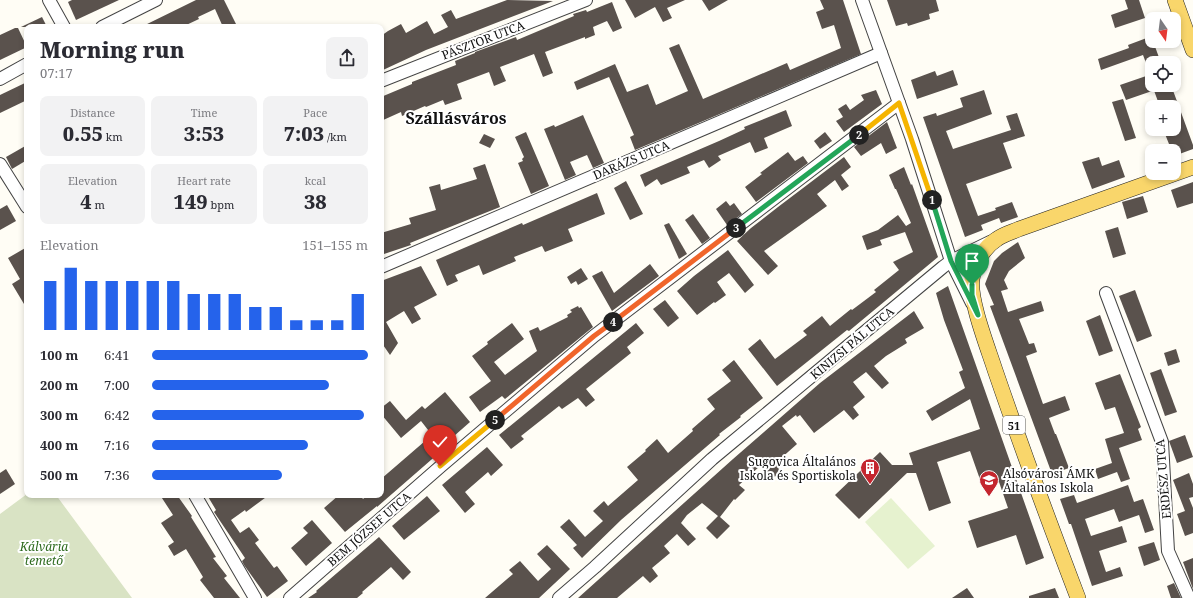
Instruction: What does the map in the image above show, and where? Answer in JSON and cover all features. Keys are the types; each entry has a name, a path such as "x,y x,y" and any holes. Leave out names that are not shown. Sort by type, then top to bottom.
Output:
{"main road":[{"path":"1175,0 1193,50"},
{"name":"KINIZSI PÁL UTCA","path":"997,239 1019,229 1193,167"},
{"name":"51","path":"997,239 982,254 972,280 972,295 1025,456 1078,598"}],"street":[{"path":"49,0 62,24"},
{"path":"108,24 156,0"},
{"name":"PÁSZTOR UTCA","path":"384,80 586,0"},
{"path":"862,0 912,139 951,261 978,315"},
{"name":"DARÁZS UTCA","path":"384,266 881,53"},
{"path":"0,79 24,66"},
{"name":"BEM JÓZSEF UTCA","path":"290,598 440,466 594,336 899,103"},
{"path":"0,164 24,203"},
{"name":"KINIZSI PÁL UTCA","path":"559,598 594,568 712,459 951,261 997,239"},
{"name":"ERDÉSZ UTCA","path":"1106,294 1162,442 1168,551 1189,598"},
{"path":"197,498 254,598"}],"green space":[{"name":"Kálvária temető","path":"24,496 24,498 58,498 132,598 0,598 0,514"},
{"path":"891,498 935,546 908,569 865,522"}],"building":[{"path":"72,0 119,0 76,20 68,2"},
{"path":"196,0 224,0 236,24 222,24 215,9 198,17 199,19 188,24 147,24"},
{"path":"507,0 553,1 426,50 384,70 384,34 388,31 401,24 406,33 427,21 434,34 448,27 441,15 451,10 456,19"},
{"path":"625,0 685,0 667,8 672,18 663,22 655,7 635,18"},
{"path":"702,0 728,0 709,11"},
{"path":"820,0 843,0 861,54 635,150 630,137 634,135 609,77 577,90 574,82 615,64 627,92 648,84 656,105 688,91 669,48 679,44 703,99 787,63 790,70 841,48 834,25 822,29 816,12 824,9"},
{"path":"887,0 936,0 939,11 929,14 930,19 908,26 907,23 896,26"},
{"path":"1125,0 1139,0 1145,18 1115,28 1111,15 1128,9"},
{"path":"612,2 622,28 613,32 607,21 593,27 595,35 585,39 585,37 545,52 553,73 543,77 534,54 500,67 506,81 494,86 489,72 457,84 462,99 445,105 443,100 402,116 401,112 384,120 384,96 412,84 412,82 456,65 455,61 475,52 516,37 517,40 574,16 573,14 586,10 587,12"},
{"path":"42,17 46,24 27,24"},
{"path":"18,28 24,41 24,48 0,60 0,35"},
{"path":"1145,39 1145,48 1156,48 1158,56 1145,56 1145,60 1143,55 1101,70 1098,59 1129,48 1128,45"},
{"path":"953,70 958,85 917,99 911,80 935,71 937,76"},
{"path":"1145,76 1145,92 1149,92 1126,100 1120,85"},
{"path":"24,83 24,101 0,113 0,95"},
{"path":"876,90 882,104 844,132 836,121 843,117 838,109 846,104 850,110 864,100 861,95"},
{"path":"984,90 992,114 946,131 953,149 1011,130 1006,116 1017,113 1025,136 1003,143 1012,168 966,184 978,216 996,210 995,208 1012,202 1018,217 1001,223 999,218 981,225 983,230 965,237 923,117 936,113 937,116 963,107 960,98"},
{"path":"1155,92 1174,92 1176,100 1157,100"},
{"path":"1123,99 1136,138 1125,141 1112,102"},
{"path":"786,110 792,126 764,138 768,148 755,153 750,142 718,156 721,160 709,168 704,160 687,167 690,173 661,185 657,179 645,187 640,175 745,129 744,127"},
{"path":"1181,112 1193,145 1193,149 1181,153 1181,144 1169,144 1166,136 1181,136"},
{"path":"583,115 604,163 593,168 587,155 570,162 576,175 565,180 544,129 554,125 555,127"},
{"path":"887,122 897,148 886,154 881,143 861,156 854,147"},
{"path":"526,132 549,186 531,194 518,163 523,161 522,159 524,157 515,137"},
{"path":"825,132 832,141 820,149 814,141"},
{"path":"484,134 495,139 490,148 479,143"},
{"path":"24,147 24,162 12,169 6,157"},
{"path":"788,152 795,161 803,156 808,163 756,202 745,187 762,174 760,173"},
{"path":"844,157 851,167 841,175 849,186 842,191 835,180 817,194 827,206 764,251 778,266 768,275 737,241 751,228"},
{"path":"1099,157 1102,166 1119,160 1125,177 1092,189 1082,162"},
{"path":"485,164 500,207 410,243 411,245 384,254 384,232 411,224 409,218 436,210 429,187 440,184 441,190 477,179 473,168"},
{"path":"904,167 911,185 912,184 938,257 849,331 847,330 777,386 748,349 760,339 775,359 807,335 803,331 822,316 830,326 876,292 874,290 899,270 893,262 913,252 905,232 880,240 882,245 867,250 862,236 878,230 898,215 906,226 911,223 889,175"},
{"path":"626,181 643,214 630,220 614,188"},
{"path":"1193,182 1193,203 1177,208 1171,190"},
{"path":"597,193 605,214 568,229 573,241 545,252 542,246 514,257 516,261 483,275 479,265 455,275 458,281 447,286 436,260"},
{"path":"1143,196 1148,212 1127,219 1122,202"},
{"path":"726,201 730,206 734,203 742,214 727,225 716,209"},
{"path":"7,205 16,221 0,230 0,209"},
{"path":"693,214 710,238 702,244 685,220"},
{"path":"669,223 687,254 679,259 664,225"},
{"path":"1118,227 1126,254 1113,258 1105,231"},
{"path":"1018,242 1025,258 1009,271 1004,280 1008,289 1001,291 1008,312 1041,301 1044,311 1019,319 1029,344 1034,343 1037,352 1026,356 1043,404 1065,396 1070,410 1049,418 1069,468 1052,474 990,306 994,305 985,284 994,261 1002,253"},
{"path":"24,249 24,304 12,284 20,279 8,258"},
{"path":"728,250 754,285 745,293 729,273 717,282 726,295 697,315 677,291"},
{"path":"650,264 659,276 612,311 592,276 602,271 614,293"},
{"path":"421,266 437,295 414,307 421,319 412,324 404,311 386,322 398,343 390,355 384,346 384,280"},
{"path":"581,268 588,279 578,285 576,281 571,284 567,277"},
{"name":"Sugovica Általános Iskola és Sportiskola","path":"948,286 1044,558 1026,565 1016,535 977,548 968,521 1008,508 999,482 983,488 970,451 937,462 951,503 929,511 916,473 907,473 859,519 835,495 880,452 892,465 913,465 909,453 980,429 970,399 932,421 926,411 965,388 959,372 963,370 944,320 936,293"},
{"path":"1135,290 1152,336 1137,342 1119,296"},
{"path":"665,300 679,318 668,327 653,309"},
{"path":"578,306 579,308 581,307 593,327 505,399 502,396 480,412 469,397 491,381 472,356 488,344 487,342 512,323 524,339 494,362 505,375 537,351 529,331 538,327 540,331 568,317 567,315 572,312 570,310"},
{"path":"914,311 924,328 905,339 907,343 886,356 874,366 889,383 882,389 866,372 853,382 865,397 853,407 859,415 853,420 844,410 814,433 800,415 797,417 796,415 782,426 797,444 779,460 782,463 778,467 779,470 777,476 771,477 760,466 739,485 745,490 735,500 734,499 720,517 730,526 717,539 706,528 718,516 702,503 687,515 681,523 696,539 688,546 677,534 664,546 670,553 652,568 658,576 650,583 643,576 617,598 578,598 820,383"},
{"path":"1100,315 1113,351 1099,356 1086,321"},
{"path":"636,323 644,333 627,347 631,353 586,389 595,400 586,407 578,398 562,409 559,406 521,436 524,439 511,449 499,435"},
{"path":"1176,349 1180,362 1168,366 1164,353"},
{"path":"734,360 763,398 719,434 720,435 621,520 582,558 573,548 577,545 560,527 569,519 585,537 603,521 593,511 604,501 608,506 638,480 627,467 646,451 645,450 657,439 668,453 715,409 707,399 731,381 722,370"},
{"path":"1161,369 1177,412 1165,416 1150,373"},
{"path":"1120,374 1141,427 1138,429 1142,440 1119,448 1130,479 1121,482 1117,472 1098,479 1095,469 1112,463 1105,439 1124,433 1115,407 1105,410 1095,383"},
{"path":"445,392 470,422 437,451 439,453 377,507 345,532 324,508 336,498 384,498 384,476 432,435 421,421 401,438 384,418 384,406 390,401 406,420 422,406 425,409"},
{"path":"1185,435 1193,457 1177,463 1169,441"},
{"path":"487,447 503,465 491,476 488,472 465,492 475,504 465,513 442,485"},
{"path":"6,469 15,484 0,494 0,473"},
{"path":"1189,473 1193,484 1193,497 1189,498 1193,508 1193,533 1185,536 1177,514 1185,511 1173,480"},
{"path":"1128,485 1134,502 1143,499 1154,530 1145,533 1139,515 1119,522 1114,509 1085,519 1091,536 1122,526 1127,542 1099,551 1106,572 1120,567 1123,576 1092,586 1071,524 1069,524 1060,499 1074,495 1077,503"},
{"path":"427,496 440,511 404,540 392,526"},
{"path":"162,498 179,498 192,516 191,517 216,557 213,558 227,576 224,578 240,598 214,598 200,580 203,577 186,549 174,556 168,546 174,542 161,523 173,515"},
{"path":"209,498 265,498 246,512 245,510 231,520 240,533 249,527 259,540 255,543 274,568 277,566 288,581 267,597 244,565 242,561 245,558 214,512 216,510"},
{"path":"312,520 332,543 306,566 291,548 308,533 303,528"},
{"path":"379,537 411,572 403,580 391,567 357,598 308,598 317,592 316,591"},
{"path":"1154,542 1160,560 1144,566 1138,547"},
{"path":"547,545 570,569 539,598 485,598 513,574 509,570 520,561 538,581 551,569 537,554"},
{"path":"1193,558 1193,589 1183,562"},
{"path":"1174,583 1181,598 1171,598 1167,586"},
{"path":"967,588 974,598 952,598"},
{"path":"1055,588 1059,598 1029,598 1029,596"}],"place":[{"name":"Sugovica Általános Iskola és Sportiskola","path":"870,485"},
{"name":"Alsóvárosi ÁMK Általános Iskola","path":"989,497"}],"district":[{"name":"Szállásváros","path":"456,118"}],"route":[{"path":"440,466 594,336 899,103 951,261 978,315 972,295 972,285"}]}
